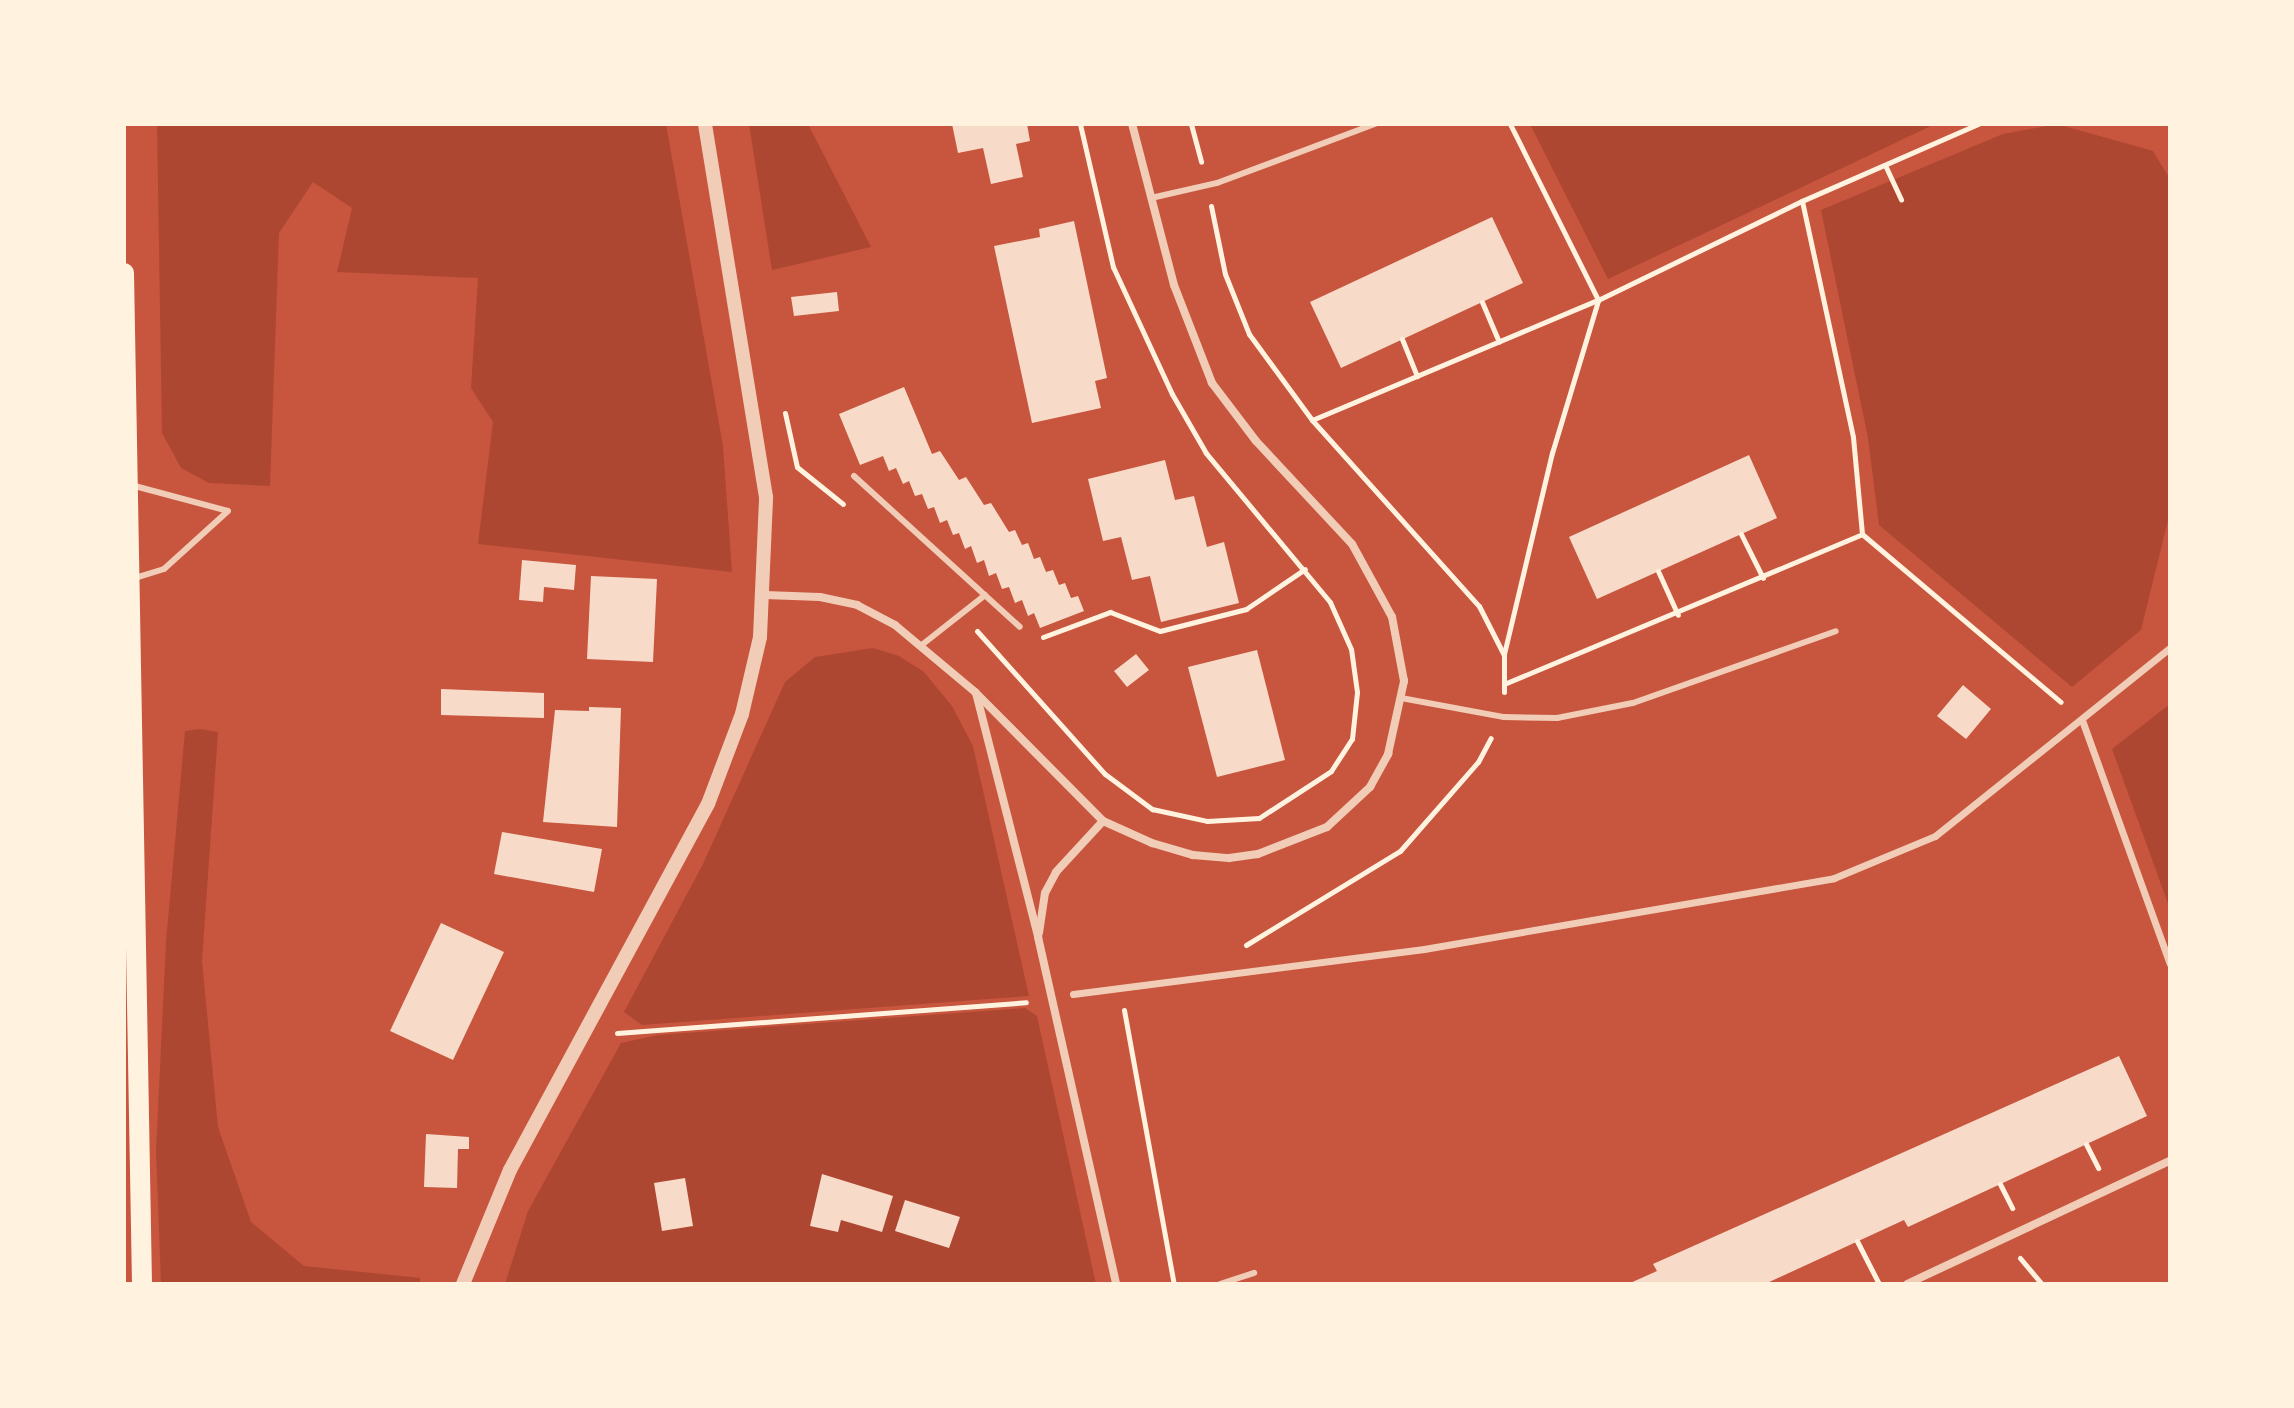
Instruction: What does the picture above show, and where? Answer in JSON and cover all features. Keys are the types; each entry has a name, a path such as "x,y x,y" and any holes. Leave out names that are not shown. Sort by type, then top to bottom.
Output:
{"main road":[{"path":"124,273 142,1284"}],"street":[{"path":"463,1284 510,1170 708,804 742,714 765,595 766,497 705,124"},
{"path":"765,595 857,605 923,644 1103,821 1193,855 1229,858 1295,842 1327,827 1370,787 1388,754 1401,698 1399,646 1378,584 1352,544 1256,441 1212,383 1174,285 1149,199 1132,124"},
{"path":"1073,994 1119,991 1424,949 1834,878 1935,836 2170,648"},
{"path":"975,692 1038,937 1116,1284"},
{"path":"2082,720 2170,964"},
{"path":"1038,937 1045,893 1056,872 1103,821"},
{"path":"1907,1284 2170,1161"}],"lane":[{"path":"1149,199 1207,185 1375,124"},
{"path":"854,476 1020,627"},
{"path":"129,484 228,511 164,569 131,580"},
{"path":"923,644 985,595"},
{"path":"1401,698 1504,717 1557,718 1633,703 1836,631"},
{"path":"1220,1284 1254,1273"}],"path":[{"path":"960,612 1105,774 1152,809 1207,821 1259,818 1331,771 1352,739 1357,692 1351,649 1330,602 1206,453 1172,394 1113,267 1080,124"},
{"path":"1191,124 1225,274 1249,334 1312,420 1598,300 1802,201 1978,124"},
{"path":"1504,655 1552,453 1598,300 1510,124"},
{"path":"1885,165 1901,199"},
{"path":"1802,201 1853,437 1862,534 2082,720"},
{"path":"1482,302 1499,342"},
{"path":"1402,339 1417,376"},
{"path":"782,401 797,467 846,506"},
{"path":"1741,534 1763,578"},
{"path":"1504,684 1678,615 1862,534"},
{"path":"1039,638 1110,612 1160,631 1232,613 1246,609 1305,569"},
{"path":"1658,571 1678,615"},
{"path":"997,654 1011,649"},
{"path":"1119,991 1174,1284"},
{"path":"610,1045 617,1033 1032,1001"},
{"path":"1857,1241 1879,1284"},
{"path":"2029,1275 2042,1284"}],"shaded area":[{"path":"157,124 666,124 723,446 732,572 478,544 493,422 471,388 478,278 337,272 352,208 313,182 279,233 270,486 209,483 181,468 162,433"},
{"path":"749,124 808,124 871,247 772,270"},
{"path":"1530,124 1935,124 1608,279"},
{"path":"2057,124 2153,151 2170,179 2170,512 2141,630 2072,687 1879,525 1868,438 1821,210 2003,134"},
{"path":"873,648 899,656 924,672 952,706 973,746 1029,996 642,1025 624,1012 703,864 785,682 815,657"},
{"path":"2170,704 2170,909 2112,749"},
{"path":"200,729 218,732 202,961 218,1127 251,1222 304,1266 420,1278 420,1284 161,1284 156,1151 166,942 185,731"},
{"path":"1025,1008 1037,1016 1096,1284 505,1284 528,1211 621,1043 658,1035"}],"building":[{"path":"952,124 1027,124 1030,141 1016,144 1023,177 991,184 983,148 958,153"},
{"path":"1492,217 1523,283 1341,368 1310,302"},
{"path":"1074,221 1107,378 1095,381 1101,408 1032,423 994,246 1040,237 1039,229"},
{"path":"837,292 839,311 794,316 791,297"},
{"path":"904,387 932,454 940,451 959,480 966,477 984,505 991,503 1009,532 1015,530 1022,545 1028,543 1034,559 1040,557 1046,572 1053,570 1059,585 1065,583 1071,598 1078,596 1084,611 1040,628 1034,613 1028,616 1022,600 1015,603 1009,587 1002,589 996,573 989,576 984,560 977,563 971,546 965,549 959,533 953,535 947,520 940,523 934,507 928,509 922,494 915,496 909,481 903,484 896,468 889,471 883,456 860,465 839,414"},
{"path":"1749,455 1777,518 1597,599 1569,537"},
{"path":"1165,460 1175,500 1194,496 1207,547 1224,542 1239,603 1161,622 1150,576 1132,580 1121,537 1103,541 1088,479"},
{"path":"522,560 576,565 574,590 544,587 543,602 519,600"},
{"path":"591,576 657,579 653,662 587,659"},
{"path":"1257,650 1285,760 1217,777 1188,667"},
{"path":"1136,654 1149,670 1127,687 1114,671"},
{"path":"1963,685 1991,709 1966,739 1937,716"},
{"path":"441,689 544,693 544,718 441,715"},
{"path":"589,707 621,708 617,827 543,822 555,710 589,711"},
{"path":"502,832 602,849 594,892 494,874"},
{"path":"441,923 504,952 453,1060 390,1031"},
{"path":"2119,1056 2147,1116 1908,1227 1904,1220 1765,1284 1628,1284 1657,1271 1653,1264"},
{"path":"426,1134 469,1137 469,1149 458,1149 457,1188 424,1187"},
{"path":"822,1174 893,1196 882,1232 841,1220 838,1232 810,1226"},
{"path":"685,1178 693,1226 662,1231 654,1183"},
{"path":"905,1200 960,1217 949,1248 895,1231"}]}
